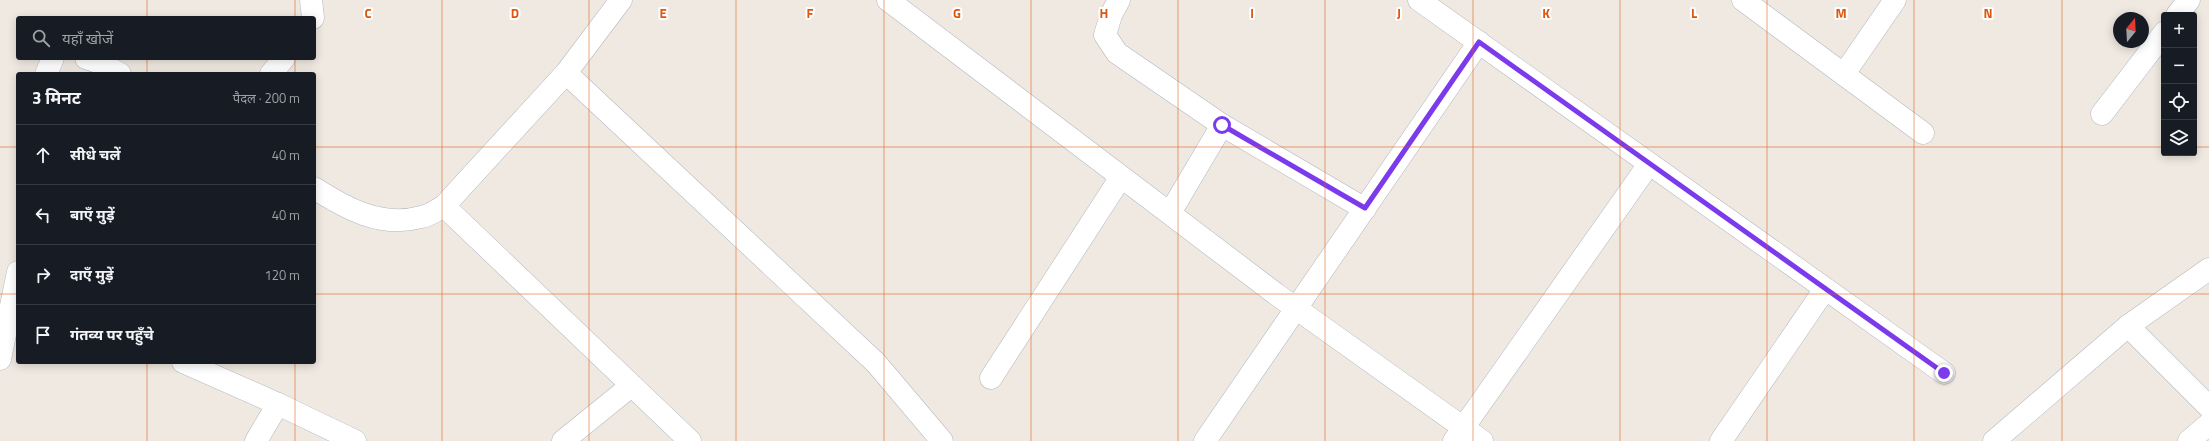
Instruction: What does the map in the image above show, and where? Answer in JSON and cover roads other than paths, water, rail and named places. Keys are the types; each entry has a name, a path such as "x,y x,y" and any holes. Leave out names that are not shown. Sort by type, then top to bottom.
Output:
{"street":[{"path":"311,0 313,16"},
{"path":"316,189 354,212 376,219 399,220 422,217 444,206 566,73 621,0"},
{"path":"888,0 1122,176 1459,434 1482,441"},
{"path":"1119,0 1111,15 1105,35 1117,53 1222,125 1365,208"},
{"path":"1419,0 1944,373"},
{"path":"1743,0 1923,132"},
{"path":"1844,74 1895,0"},
{"path":"2179,12 2189,0"},
{"path":"2102,114 2161,37"},
{"path":"1205,441 1479,42"},
{"path":"47,72 52,60"},
{"path":"92,60 116,72"},
{"path":"273,72 282,60"},
{"path":"566,73 876,363 942,441"},
{"path":"1170,213 1222,125"},
{"path":"1459,434 1650,164"},
{"path":"991,378 1122,176"},
{"path":"444,206 690,441"},
{"path":"1994,441 2128,326 2209,270"},
{"path":"0,359 16,287"},
{"path":"1721,441 1825,289"},
{"path":"2128,326 2209,407"},
{"path":"187,364 278,404 355,441"},
{"path":"563,441 631,386"},
{"path":"256,441 278,404"},
{"path":"2189,441 2209,424"}]}
